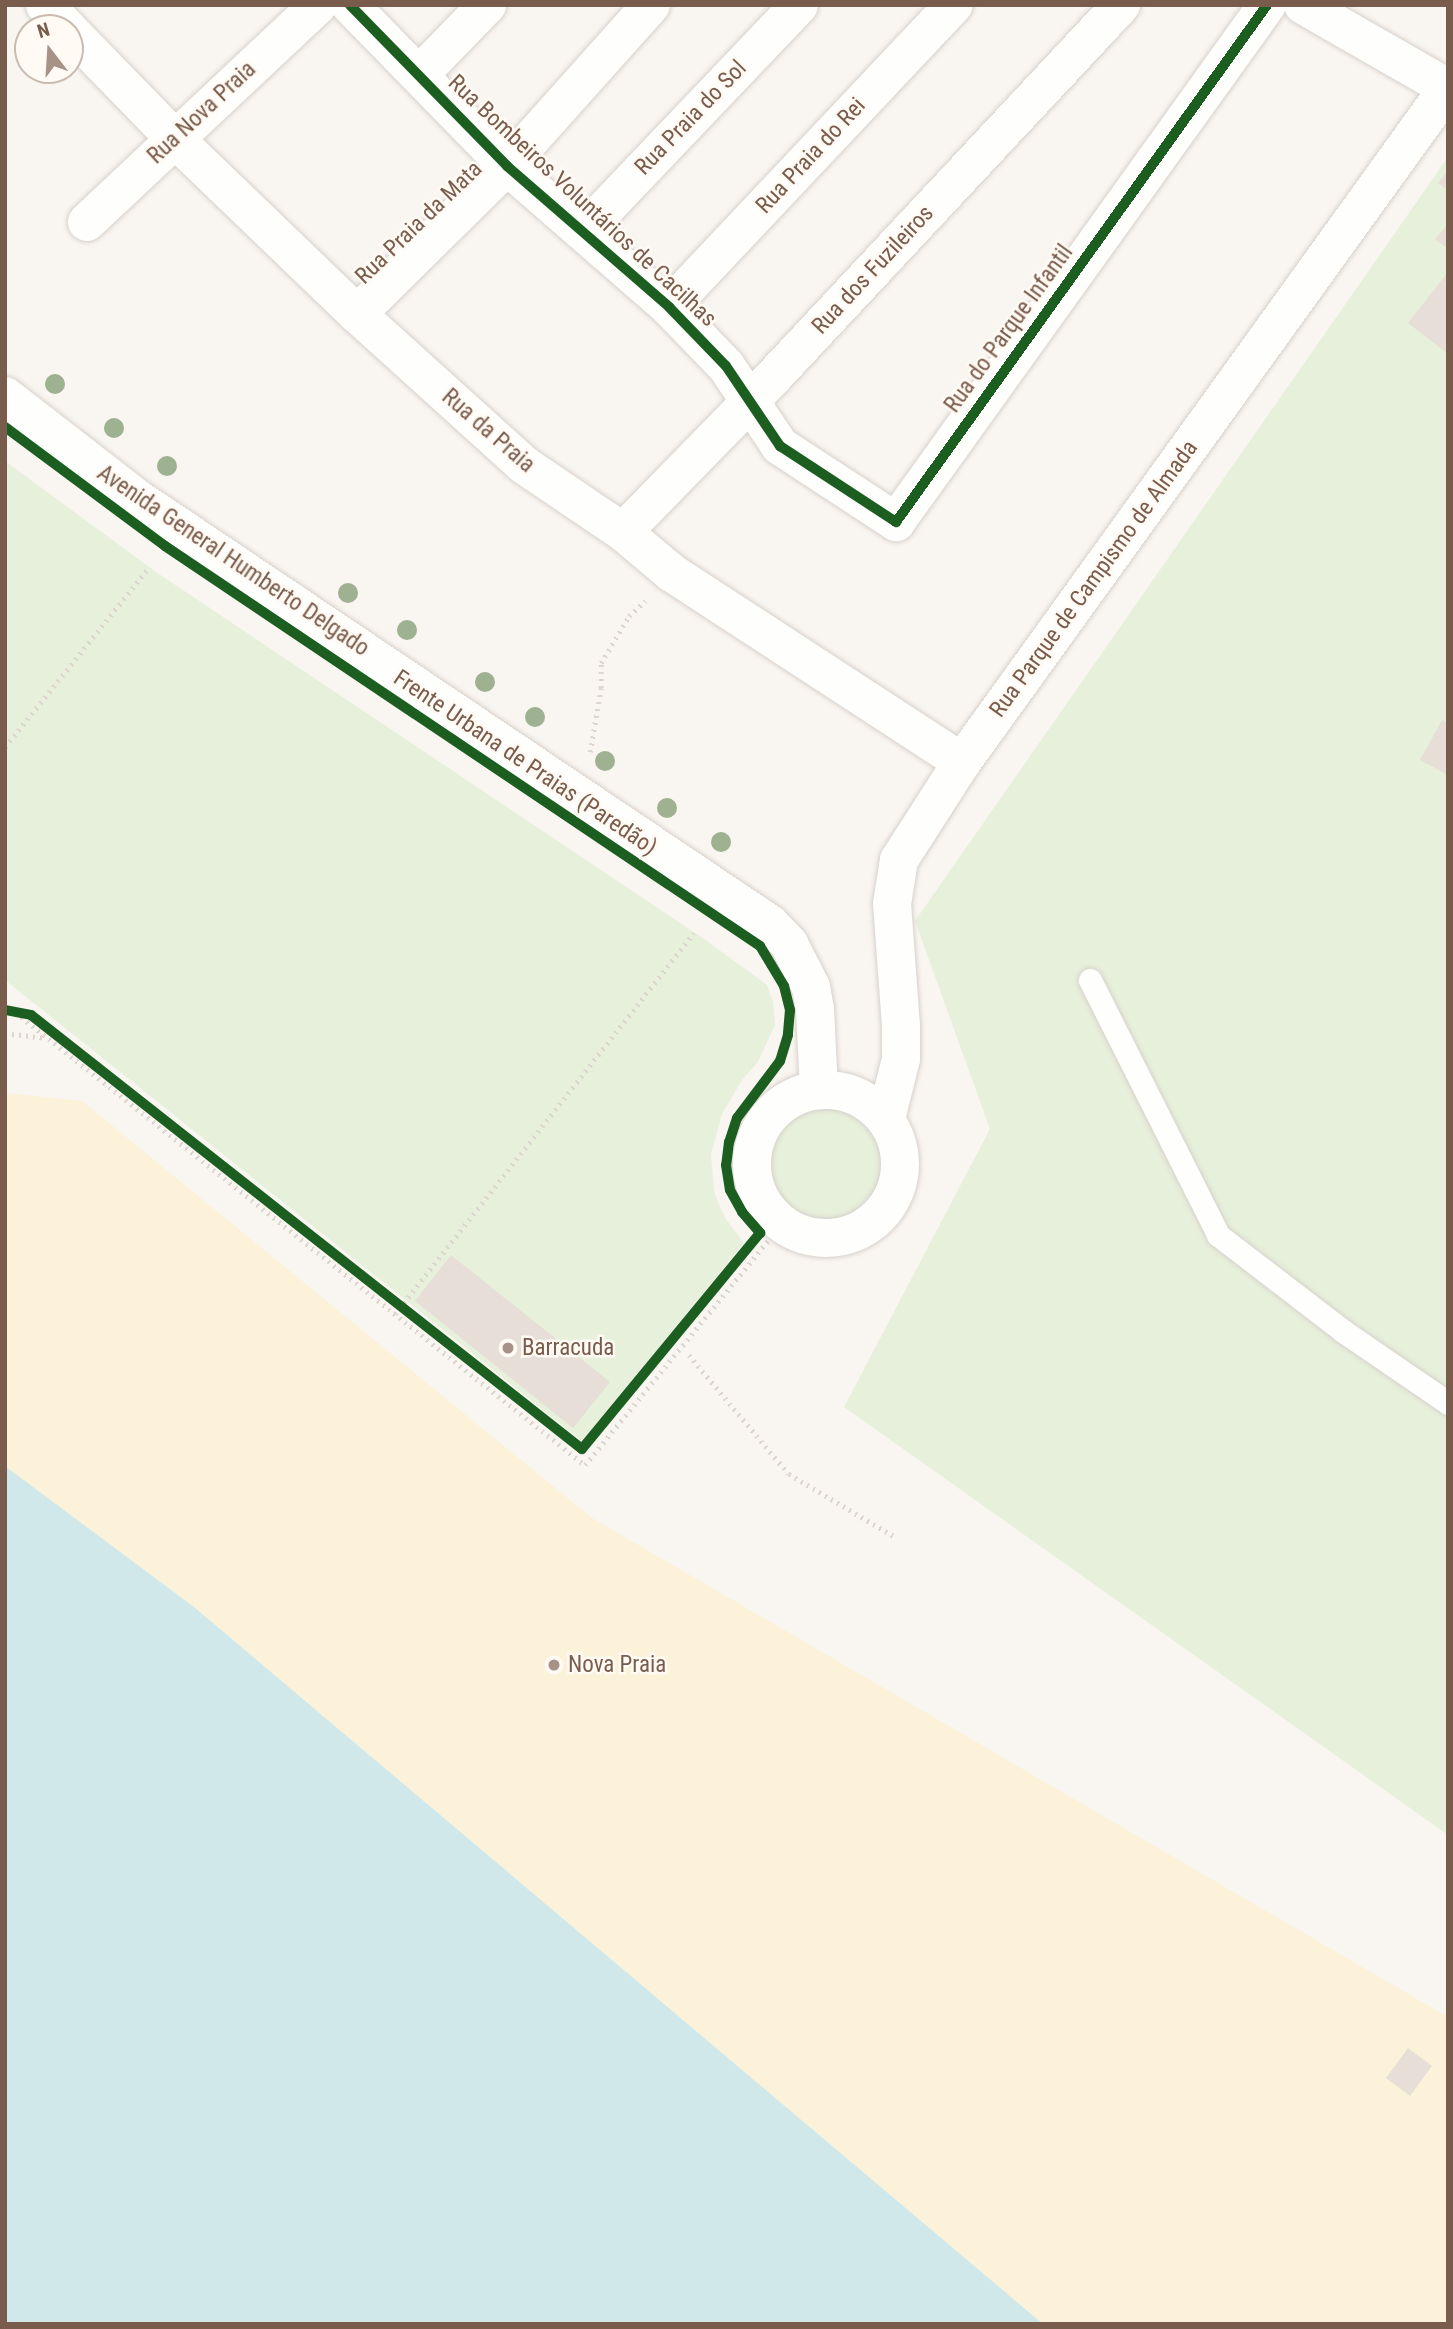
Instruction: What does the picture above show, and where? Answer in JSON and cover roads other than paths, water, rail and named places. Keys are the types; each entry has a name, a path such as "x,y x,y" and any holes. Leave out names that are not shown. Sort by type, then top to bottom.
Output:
{"street":[{"name":"Rua Nova Praia","path":"87,222 318,5"},
{"name":"Rua Bombeiros Voluntários de Cacilhas","path":"350,5 507,166 669,307 726,366 749,403"},
{"path":"419,75 487,5"},
{"name":"Rua Praia da Mata","path":"357,314 507,166 651,5"},
{"name":"Rua Praia do Sol","path":"583,232 799,5"},
{"name":"Rua Praia do Rei","path":"669,307 954,5"},
{"name":"Rua dos Fuzileiros","path":"623,532 749,403 1121,5"},
{"name":"Rua do Parque Infantil","path":"749,403 780,446 896,522 1267,5"},
{"path":"1303,5 1448,88"},
{"name":"Rua da Praia","path":"84,45 174,138 357,314 524,465 623,532 672,573 962,762"},
{"name":"Rua Parque de Campismo de Almada","path":"886,1119 901,1059 892,904 899,860 962,762 1448,88"},
{"name":"Avenida General Humberto Delgado","path":"5,396 135,497 770,923 789,944 811,987 815,1009 819,1090"},
{"path":"819,1090 838,1090 856,1096 886,1119 897,1140 900,1162 897,1185 887,1206 872,1222 851,1234 829,1238 806,1235 785,1226 768,1211 756,1191 751,1168 753,1146 762,1125 777,1107 797,1095 819,1090"}],"lane":[{"path":"1090,980 1218,1235 1343,1331 1448,1404"}],"water":[{"path":"5,1466 194,1607 1043,2324 5,2324"}],"place":[{"name":"Barracuda","path":"508,1348"},
{"name":"Nova Praia","path":"554,1665"}]}
